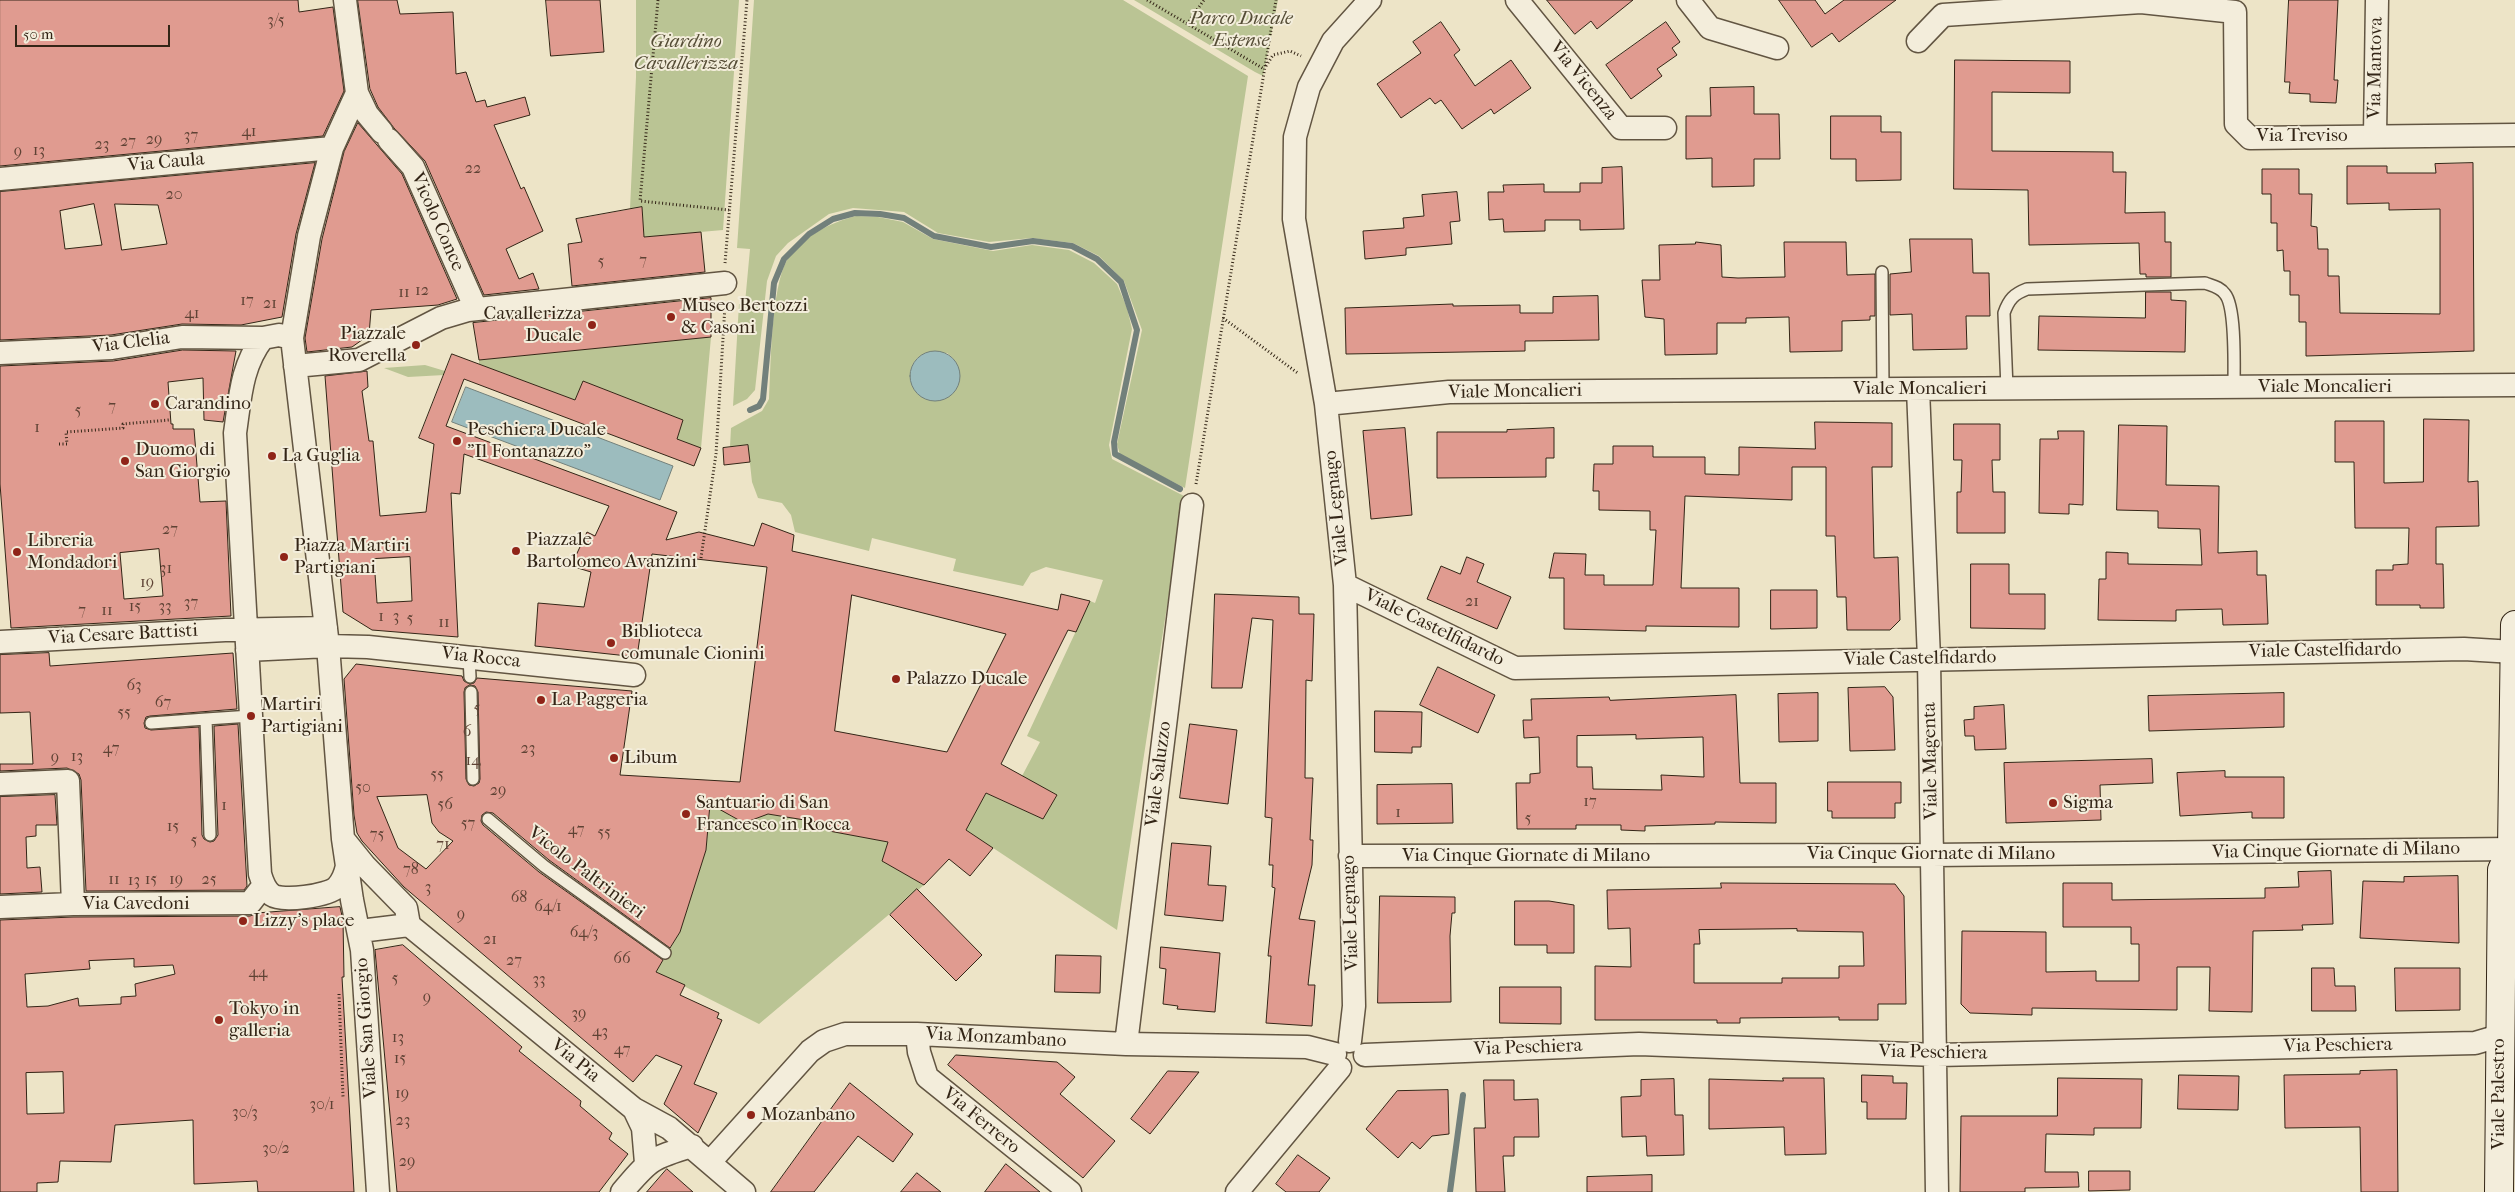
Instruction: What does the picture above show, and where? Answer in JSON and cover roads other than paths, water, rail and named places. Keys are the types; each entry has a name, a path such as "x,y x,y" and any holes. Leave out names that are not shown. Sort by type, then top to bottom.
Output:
{"main road":[{"name":"Viale Palestro","path":"2499,1192 2498,1130 2507,1036 2502,870 2514,853 2515,625"},
{"path":"2498,1130 2515,1105"}],"street":[{"path":"292,338 279,334 262,338 252,352 244,373 235,433 251,716 250,796 260,874 264,885 272,895 282,898 328,894 344,879 347,866 343,839 327,637 292,338 309,236 332,148 356,93 345,0"},
{"name":"Viale Legnago","path":"1348,1054 1354,1006 1345,585 1326,404 1294,219 1295,137 1309,87 1333,41 1370,0"},
{"name":"Via Vicenza","path":"1517,0 1621,128 1665,128"},
{"path":"1688,0 1710,28 1777,48"},
{"name":"Via Mantova","path":"2375,136 2377,0"},
{"name":"Via Treviso","path":"1918,41 1943,15 2141,1 2236,12 2236,124 2250,138 2515,136"},
{"name":"Vicolo Conce","path":"356,93 367,114 413,167 472,310"},
{"name":"Via Caula","path":"0,178 332,148"},
{"path":"295,366 322,368 358,360 441,318 472,310 725,283"},
{"name":"Via Clelia","path":"0,353 112,348 182,337 262,338"},
{"name":"Viale Moncalieri","path":"1326,404 1449,392 2515,386"},
{"name":"Viale Magenta","path":"1918,389 1929,659 1937,1055 1937,1192"},
{"name":"Viale Saluzzo","path":"1126,1044 1192,504"},
{"name":"Viale Castelfidardo","path":"1345,585 1515,668 2464,649 2514,652"},
{"path":"247,640 327,637"},
{"name":"Via Rocca","path":"327,637 469,667 501,660 634,674"},
{"name":"Via Cesare Battisti","path":"0,642 247,640"},
{"path":"0,784 68,781 73,904"},
{"path":"343,839 365,866 406,908 409,925 360,931"},
{"name":"Via Cinque Giornate di Milano","path":"1350,856 2514,853"},
{"name":"Viale San Giorgio","path":"347,866 352,900 360,931 378,1192"},
{"name":"Via Cavedoni","path":"0,907 73,904 250,904 264,885"},
{"name":"Via Pia","path":"409,925 634,1109 669,1128 744,1192"},
{"name":"Via Monzambano","path":"710,1162 810,1051 824,1041 846,1034 917,1034 1126,1044 1307,1047 1348,1054"},
{"name":"Via Ferrero","path":"917,1034 919,1052 927,1077 1070,1192"},
{"name":"Via Peschiera","path":"1348,1054 1639,1044 1937,1055 2475,1043 2507,1036"},
{"path":"1237,1192 1348,1054"},
{"path":"634,1109 643,1128 646,1163"},
{"path":"622,1192 646,1163 660,1155 692,1146"}],"lane":[{"path":"1882,272 1882,389"},
{"path":"2007,389 2004,313 2008,301 2015,294 2028,289 2205,283 2217,287 2226,295 2231,309 2234,387"},
{"path":"471,692 474,779"},
{"path":"151,723 251,716"},
{"path":"206,719 212,797 210,835"},
{"name":"Vicolo Paltrinieri","path":"488,819 544,866 665,953"}],"water":[{"path":"935,351 945,353 953,358 958,366 960,376 958,386 953,394 945,399 935,401 925,399 917,394 912,386 910,376 912,366 917,358 925,353"},
{"name":"Peschiera Ducale \"Il Fontanazzo\"","path":"466,387 673,466 660,500 452,422"}],"waterway":[{"path":"750,410 759,406 763,399 774,283 784,259 809,234 833,219 855,213 880,214 904,218 934,236 991,247 1033,241 1072,246 1097,259 1121,282 1137,330 1114,442 1115,454 1180,489"},
{"path":"1450,1192 1463,1095"}],"place":[{"name":"Museo Bertozzi & Casoni","path":"671,317"},
{"name":"Cavallerizza Ducale","path":"592,325"},
{"name":"Piazzale Roverella","path":"416,345"},
{"name":"Carandino","path":"155,404"},
{"name":"Peschiera Ducale \"Il Fontanazzo\"","path":"457,441"},
{"name":"La Guglia","path":"272,456"},
{"name":"Duomo di San Giorgio","path":"125,461"},
{"name":"Piazzale Bartolomeo Avanzini","path":"516,551"},
{"name":"Libreria Mondadori","path":"17,552"},
{"name":"Piazza Martiri Partigiani","path":"284,557"},
{"name":"Biblioteca comunale Cionini","path":"611,643"},
{"name":"Palazzo Ducale","path":"896,679"},
{"name":"La Paggeria","path":"541,700"},
{"name":"Martiri Partigiani","path":"251,716"},
{"name":"Libum","path":"614,758"},
{"name":"Sigma","path":"2053,803"},
{"name":"Santuario di San Francesco in Rocca","path":"686,814"},
{"name":"Lizzy's place","path":"243,921"},
{"name":"Tokyo in galleria","path":"219,1020"},
{"name":"Mozanbano","path":"751,1115"}],"park label":[{"name":"Parco Ducale Estense","path":"1241,30"},
{"name":"Giardino Cavallerizza","path":"686,53"}]}
